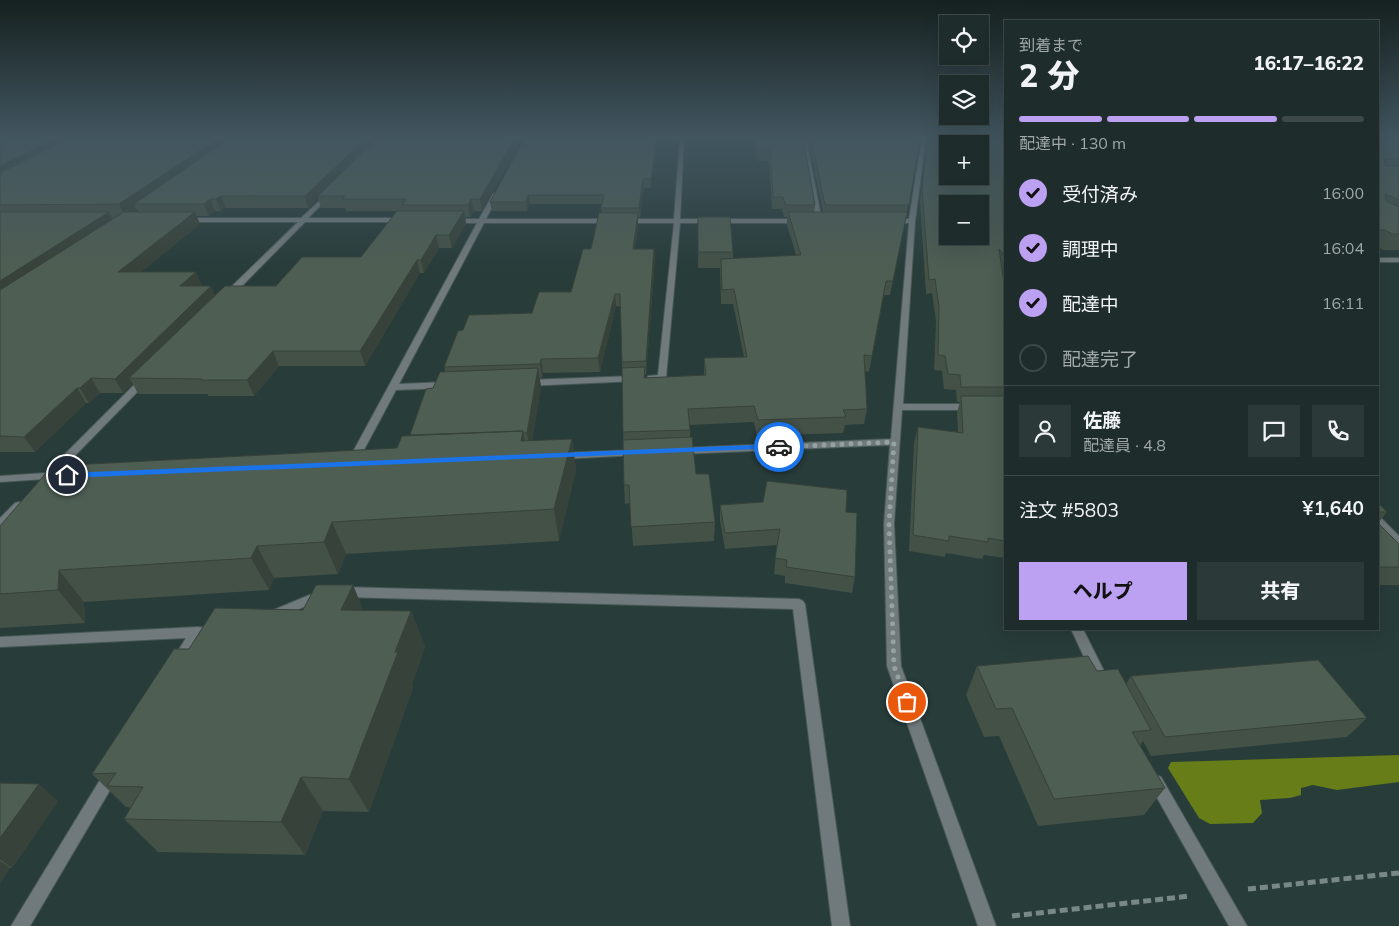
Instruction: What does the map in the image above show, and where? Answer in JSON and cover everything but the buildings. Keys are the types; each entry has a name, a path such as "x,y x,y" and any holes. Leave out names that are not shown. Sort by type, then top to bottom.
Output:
{"street":[{"path":"512,383 662,378 679,181"},
{"path":"812,181 819,221"},
{"path":"918,181 912,221 889,524 894,666 987,926"},
{"path":"220,304 337,186"},
{"path":"350,465 500,188"},
{"path":"178,220 413,220"},
{"path":"443,220 828,221"},
{"path":"884,221 912,221"},
{"path":"1379,260 1399,260"},
{"path":"45,480 153,371"},
{"path":"393,387 453,385"},
{"path":"897,407 985,407"},
{"path":"667,452 894,442"},
{"path":"548,457 647,452"},
{"path":"0,479 45,480 68,475"},
{"path":"0,525 28,497"},
{"path":"1379,523 1399,543"},
{"path":"260,620 329,592 799,604 841,926"},
{"path":"1077,630 1111,699"},
{"path":"0,642 225,631"},
{"path":"171,674 197,632"},
{"path":"20,926 121,758"},
{"path":"1147,767 1238,926"}],"green space":[{"path":"1399,755 1399,782 1337,790 1313,785 1301,788 1301,795 1290,798 1260,800 1262,813 1253,823 1210,824 1199,818 1168,768 1171,762"}],"way so far":[{"path":"779,447 894,442 889,524 894,666 907,702"}],"route":[{"path":"67,475 779,447"}]}
